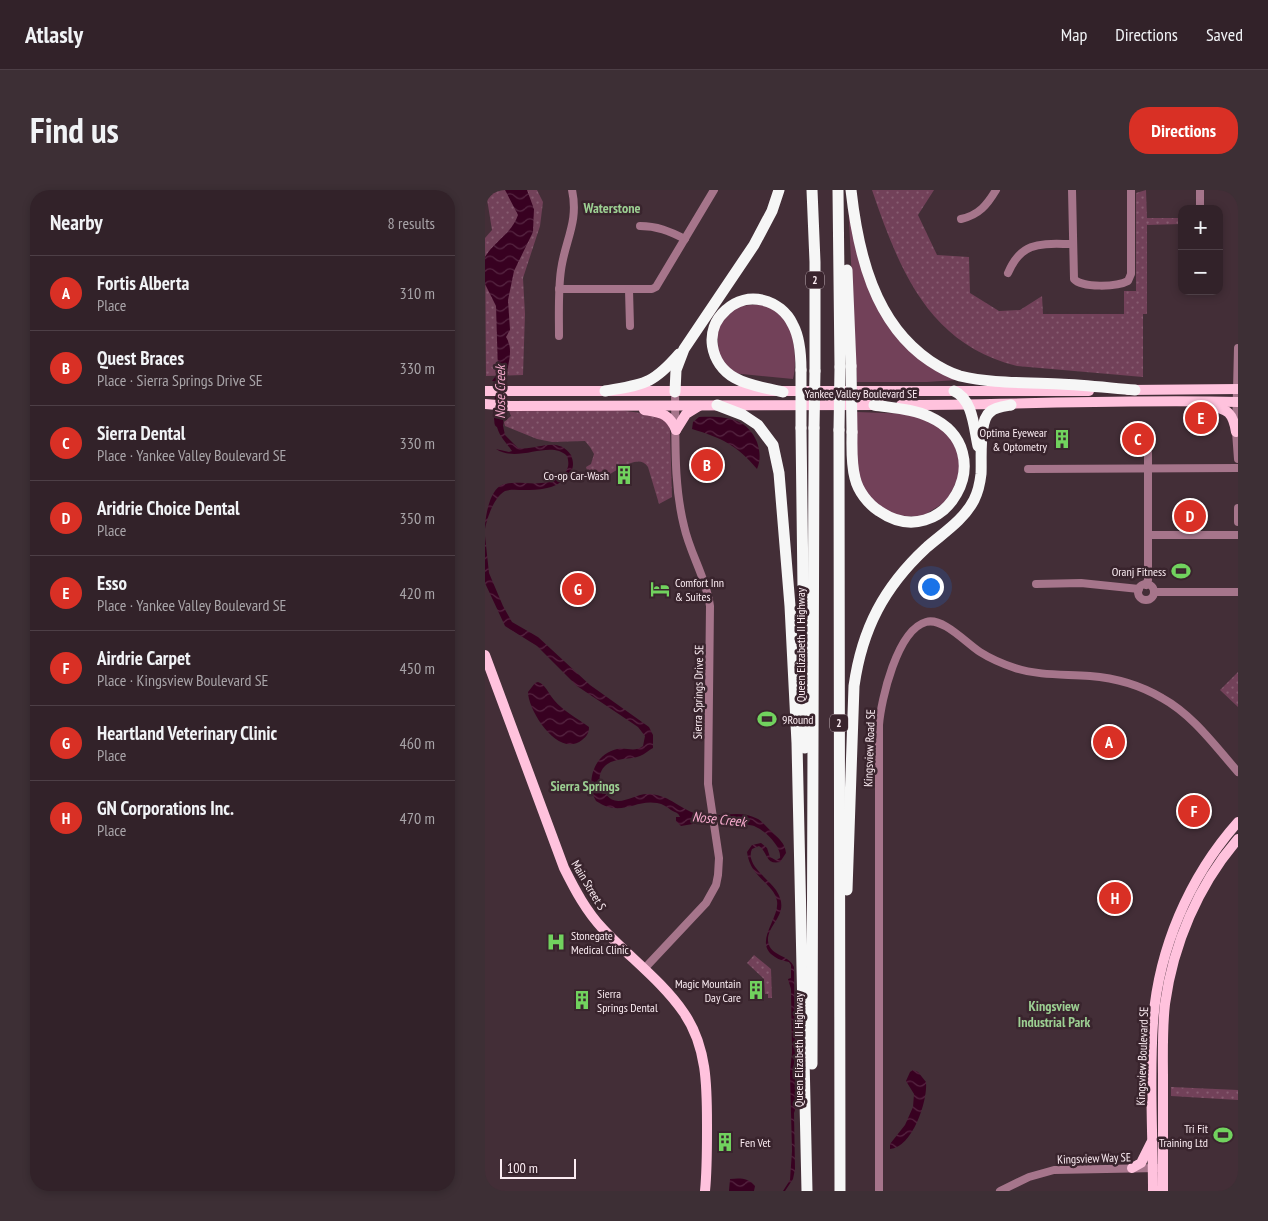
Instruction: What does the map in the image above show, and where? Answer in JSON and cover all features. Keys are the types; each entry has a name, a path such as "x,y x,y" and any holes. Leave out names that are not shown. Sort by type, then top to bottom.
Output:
{"highway":[{"path":"605,391 650,381 666,369 684,349 754,245 772,211 779,190"},
{"name":"Queen Elizabeth II Highway","path":"812,190 815,254 812,1191"},
{"name":"2","path":"838,190 845,367 839,430 840,1191"},
{"path":"843,190 845,367 852,432 853,470 856,482 863,495 883,514 899,520 917,521 933,517 954,500 963,482 965,467 959,443 950,430 925,414 874,406"},
{"path":"851,190 858,240 872,284 881,305 892,323 909,344 922,356 957,375 980,380 1135,390"},
{"path":"783,392 742,381 722,368 714,355 712,344 714,327 721,315 731,306 745,300 761,300 779,307 795,328 799,346 801,370 807,895 812,998"},
{"path":"675,392 676,370 684,349"},
{"path":"954,391 964,397 981,457"},
{"path":"717,405 743,416 758,425 773,445 779,473 790,606 797,743 807,1191"},
{"path":"841,1016 853,706 857,668 867,629 891,587 914,559 959,520 970,507 981,476 984,423 987,415 993,410 1011,405"}],"main road":[{"path":"485,383 510,391"},
{"name":"Yankee Valley Boulevard SE","path":"485,391 783,392 1237,389"},
{"name":"Yankee Valley Boulevard SE","path":"485,404 510,406 874,406 1181,401 1237,402"},
{"path":"1181,401 1225,409 1232,415 1236,432"},
{"path":"616,405 663,414 672,420 677,430"},
{"path":"677,430 686,414 700,405"},
{"path":"485,414 492,409 510,406"},
{"name":"Main Street S","path":"485,655 564,868 577,892 592,916 611,938 670,995 685,1015 701,1052 705,1071 707,1107 705,1191"},
{"name":"Kingsview Boulevard SE","path":"1163,1191 1152,1140 1153,1023 1158,986 1166,952 1183,907 1198,878 1219,846 1238,822"},
{"name":"Kingsview Boulevard SE","path":"1153,1191 1158,1168 1165,1006 1172,970 1181,938 1196,904 1212,874 1238,840"},
{"path":"1132,1168 1141,1163 1152,1140"}],"street":[{"path":"559,336 559,289 562,259 574,221 572,190"},
{"path":"559,289 647,290 656,287 714,190"},
{"path":"961,219 977,214 990,200 996,190"},
{"path":"1072,190 1073,276 1076,282 1083,284 1120,285 1128,281 1131,274 1131,190"},
{"path":"1200,190 1200,205"},
{"path":"639,226 654,226 668,230 685,239"},
{"path":"1009,273 1018,256 1031,246 1037,244 1072,244"},
{"path":"629,290 630,326"},
{"path":"1238,348 1236,432 1238,459"},
{"name":"Sierra Springs Drive SE","path":"644,969 706,904 716,885 719,865 708,776 710,606 704,579 686,534 679,503 675,392"},
{"path":"1036,584 1086,584 1143,587 1152,587 1154,592 1152,598 1144,600 1139,594 1143,587 1148,580 1148,453"},
{"path":"1029,469 1238,468"},
{"path":"1238,508 1238,522"},
{"path":"1148,535 1238,535"},
{"path":"1154,592 1238,592"},
{"name":"Kingsview Road SE","path":"879,1191 879,726 883,697 891,670 901,648 915,628 920,624 930,621 940,623 981,653 1015,668 1053,675 1108,678 1151,692 1189,718 1238,772"},
{"name":"Kingsview Way SE","path":"1000,1191 1029,1177 1054,1170 1158,1168"}],"shaded area":[{"path":"485,190 537,190 543,202 540,226 523,278 525,314 523,375 486,376 485,238 492,230"},
{"path":"872,190 934,190 918,215 937,255 969,257 970,293 999,311 1020,310 1042,296 1043,314 1124,314 1124,291 1136,291 1136,193 1146,190 1147,218 1178,218 1178,224 1147,225 1147,314 1143,314 1143,377 1017,366 986,355 961,340 939,321 921,299 906,275"},
{"path":"848,201 857,250 896,336 957,380 857,382"},
{"path":"763,304 782,316 789,326 794,349 795,365 793,379 732,373 719,360 717,326 738,306"},
{"path":"613,410 664,418 670,429 672,497 659,504 648,467 644,463 639,462 628,464 607,476 606,474 590,482 586,467 591,464 594,454 585,441 552,442 537,439 505,426 504,422 511,416 509,411"},
{"path":"857,412 911,414 929,419 946,432 955,444 960,474 947,501 921,517 891,515 868,498 858,475 856,453"},
{"path":"1238,672 1238,707 1220,690"},
{"path":"754,955 771,969 772,998 768,998 768,994 765,994 764,979 747,963"},
{"path":"1171,1087 1238,1090 1238,1100 1171,1096"}],"water":[{"path":"505,190 527,190 534,209 533,232 514,271 508,300 510,330 506,337 509,342 510,353 506,383 492,381 498,373 496,306 485,284 485,257 512,227 518,215"},
{"path":"500,412 505,435 518,448 546,445 559,446 571,455 573,465 568,476 551,487 535,490 505,491 494,503 485,529 490,500 496,489 513,483 545,483 561,476 567,470 568,465 567,456 560,451 543,450 514,454 496,449 512,451 498,430 495,413"},
{"path":"699,417 725,418 747,427 758,445 760,459 757,469 743,454 728,443 692,429 693,422"},
{"path":"485,536 489,573 512,622 538,637 590,685 649,727 653,735 653,748 640,756 617,760 606,765 600,775 602,794 606,794 615,801 626,800 643,794 662,796 694,813 702,815 742,814 750,816 762,822 784,846 786,853 780,862 769,860 759,846 752,849 751,855 754,866 772,885 780,898 780,912 769,935 769,946 792,963 794,967 795,1056 793,1070 796,1107 794,1113 795,1169 793,1179 785,1191 783,1191 790,1180 792,1151 790,1073 792,1052 791,989 788,979 791,978 791,965 789,962 775,957 766,945 766,938 777,908 777,901 771,889 753,868 747,852 752,845 761,843 767,848 770,857 776,860 780,858 778,847 759,828 745,825 737,828 734,824 735,821 722,819 681,826 676,821 676,817 680,817 678,814 659,803 649,802 613,808 596,801 591,786 597,763 609,752 617,749 640,748 643,746 645,736 638,727 577,686 537,646 505,626 485,583"},
{"path":"538,682 545,687 562,708 589,727 589,731 582,740 573,744 564,743 555,738 539,721 529,700 528,692"},
{"path":"913,1070 918,1072 926,1082 921,1111 912,1132 905,1141 898,1147 890,1149 890,1144 905,1125 913,1107 914,1094 906,1081"},
{"path":"730,1179 750,1181 755,1186 754,1191 729,1191"}],"waterway":[{"name":"Nose Creek","path":"499,423 498,412 502,371"}],"place":[{"name":"Esso","path":"1201,418"},
{"name":"Optima Eyewear & Optometry","path":"1062,439"},
{"name":"Sierra Dental","path":"1138,439"},
{"name":"Quest Braces","path":"707,465"},
{"name":"Co-op Car-Wash","path":"624,475"},
{"name":"Aridrie Choice Dental","path":"1190,516"},
{"name":"Oranj Fitness","path":"1181,571"},
{"name":"Heartland Veterinary Clinic","path":"578,589"},
{"name":"Comfort Inn & Suites","path":"660,589"},
{"name":"9Round","path":"767,719"},
{"name":"Fortis Alberta","path":"1109,742"},
{"name":"Airdrie Carpet","path":"1194,811"},
{"name":"GN Corporations Inc.","path":"1115,898"},
{"name":"Stonegate Medical Clinic","path":"556,942"},
{"name":"Magic Mountain Day Care","path":"756,990"},
{"name":"Sierra Springs Dental","path":"582,1000"},
{"name":"Tri Fit Training Ltd","path":"1223,1135"},
{"name":"Fen Vet","path":"725,1142"}],"district":[{"name":"Waterstone","path":"612,208"},
{"name":"Sierra Springs","path":"585,786"},
{"name":"Kingsview Industrial Park","path":"1054,1014"}]}
